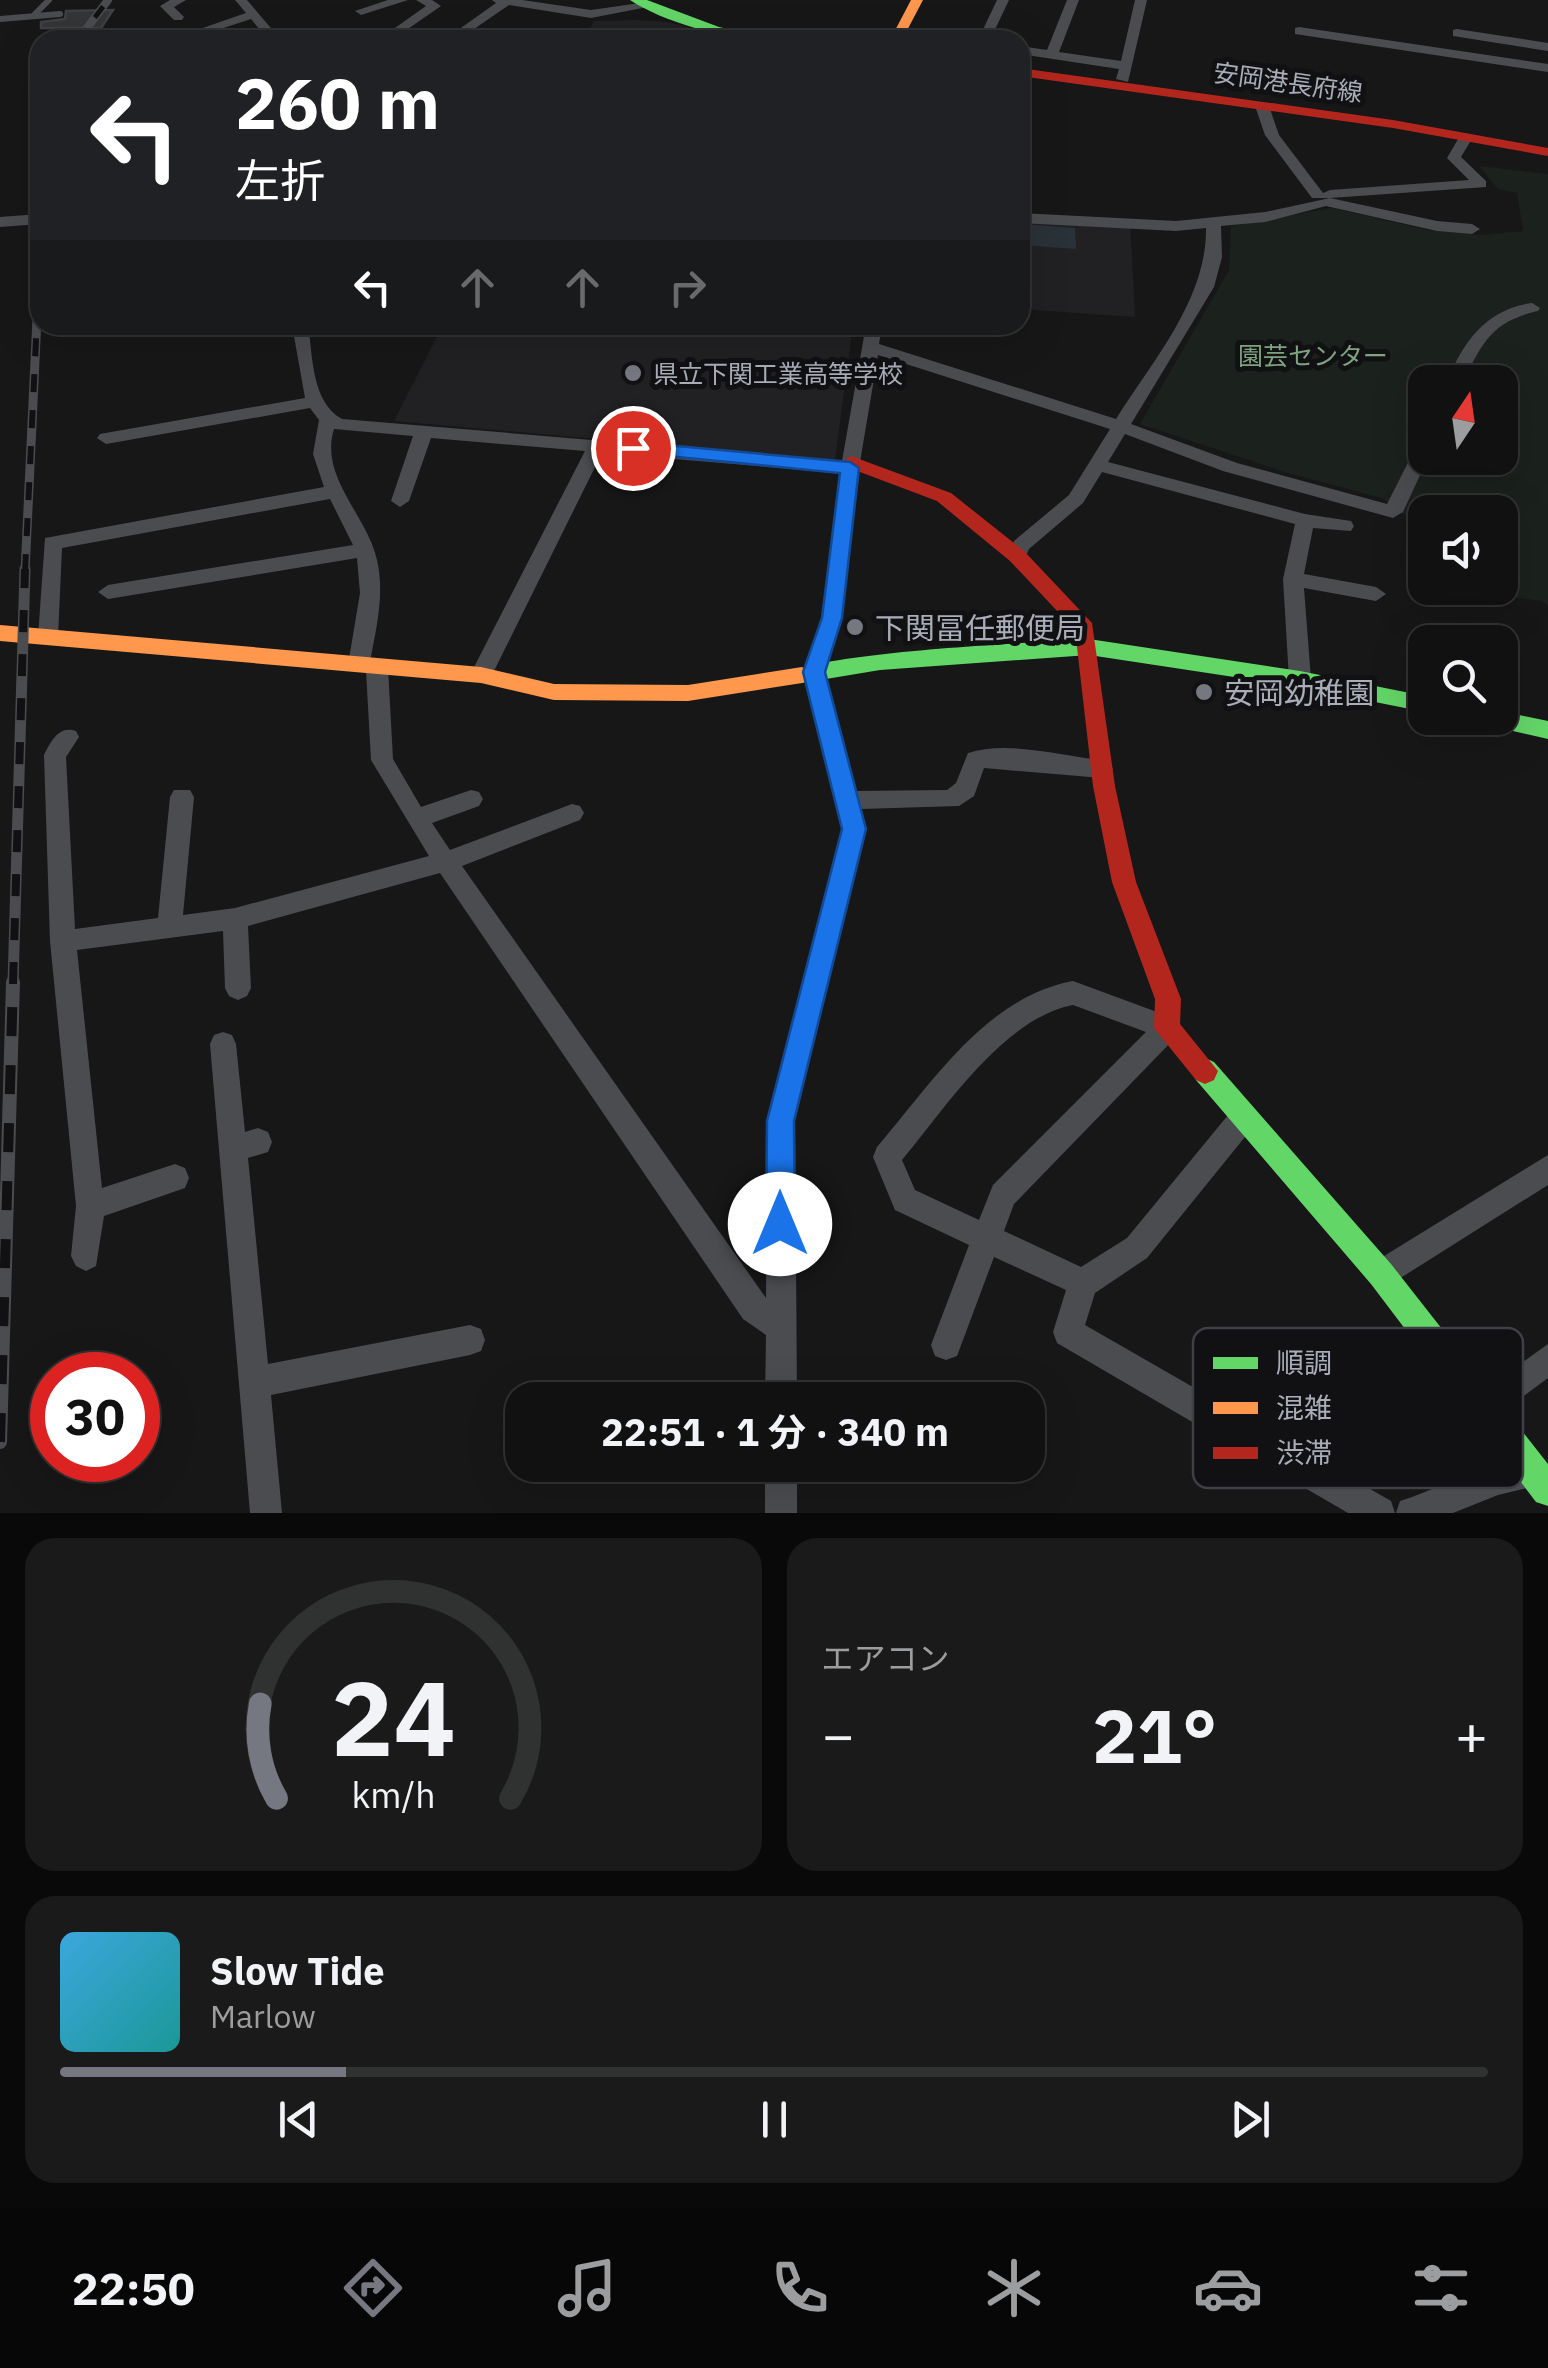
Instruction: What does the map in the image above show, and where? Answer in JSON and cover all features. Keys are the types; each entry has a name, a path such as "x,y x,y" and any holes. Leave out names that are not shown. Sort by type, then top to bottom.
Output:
{"street":[{"path":"178,16 166,6 180,0"},
{"path":"241,0 267,30"},
{"path":"361,10 402,0"},
{"path":"399,30 435,6 422,0"},
{"path":"901,30 917,0"},
{"path":"988,30 1002,0"},
{"path":"1051,54 1073,0"},
{"path":"1030,51 1124,76 1142,0"},
{"path":"463,30 502,1 591,14 642,3 716,30"},
{"path":"205,30 255,14"},
{"path":"1299,31 1548,68"},
{"path":"1457,32 1548,47"},
{"name":"安岡港長府線","path":"1030,72 1124,76 1262,106 1548,152"},
{"path":"1262,106 1272,136 1321,198 1472,230"},
{"path":"1030,219 1145,227 1265,217 1321,198 1481,184 1454,158 1466,137"},
{"path":"0,222 30,220"},
{"path":"1017,556 1022,546 1076,499 1206,288 1214,258 1213,221"},
{"path":"1464,365 1481,334 1514,308 1532,308"},
{"path":"302,335 314,402 328,421 850,465 944,497 1017,556 1085,628 1102,769 1124,882 1168,999 1167,1028 1003,1195 946,1345"},
{"path":"780,1382 780,1121 854,829 814,672 832,618 850,465 872,335"},
{"path":"870,347 1122,427 1230,466 1393,512 1411,475"},
{"path":"106,438 170,423 314,402"},
{"path":"328,421 321,435 323,466 365,550 371,595 368,667 382,760 444,862 754,1308 780,1327"},
{"path":"400,501 424,431"},
{"path":"482,675 597,445"},
{"path":"1096,464 1305,520 1344,526"},
{"path":"48,637 52,543 337,491"},
{"path":"1300,679 1293,579 1305,520"},
{"path":"108,592 365,550"},
{"path":"1293,579 1376,594"},
{"path":"0,633 482,675 554,692 627,695 688,692 941,655 1089,648 1300,679 1408,701"},
{"path":"1518,724 1548,730"},
{"path":"68,737 55,755 62,941 90,1206 86,1256"},
{"path":"848,800 951,799 966,789 976,759 1004,758 1102,769"},
{"path":"170,924 182,798"},
{"path":"416,818 471,798"},
{"path":"62,941 235,918 444,862 572,812"},
{"path":"235,918 238,988"},
{"path":"1083,1282 905,1200 888,1157 1005,1023 1042,998 1074,993 1167,1028 1381,1274 1422,1328"},
{"path":"232,1056 245,1145 252,1384 266,1513"},
{"path":"1193,1405 1068,1332 1083,1282 1136,1248 1243,1118"},
{"path":"1381,1274 1548,1169"},
{"path":"90,1206 175,1178"},
{"path":"252,1384 470,1340"},
{"path":"1523,1379 1548,1359"},
{"path":"1523,1459 1540,1481"},
{"path":"781,1482 782,1513"},
{"path":"1335,1488 1378,1513"},
{"path":"1412,1513 1477,1488"}],"lane":[{"path":"34,15 49,0"},
{"path":"0,19 60,14"}],"shaded area":[{"path":"594,21 667,22 699,30 589,30"},
{"path":"1030,214 1130,220 1135,317 1030,310"},
{"path":"1030,225 1075,228 1076,249 1030,246"},
{"name":"県立下関工業高等学校","path":"438,335 852,335 835,460 394,421"}],"green space":[{"name":"園芸センター","path":"1479,166 1548,174 1548,606 1541,601 1518,598 1518,495 1408,495 1408,518 1382,498 1291,474 1140,424 1229,270 1231,226 1332,208 1428,230 1483,235 1523,231 1517,193 1498,189"}],"building":[{"path":"113,10 101,28 41,28 41,22 65,19 66,11"}],"railway":[{"path":"86,30 108,0"},
{"path":"25,572 36,335"},
{"path":"13,984 25,569"},
{"path":"0,1442 13,982"}],"traffic: fast":[{"path":"636,0 716,30"},
{"path":"802,675 880,662 1089,647 1300,679 1408,701"},
{"path":"1518,724 1548,730"},
{"path":"1205,1071 1381,1274 1423,1328"},
{"path":"1523,1458 1548,1490"}],"traffic: slow":[{"path":"901,30 917,0"},
{"path":"0,633 481,675 554,692 688,693 802,675"}],"traffic: jam":[{"path":"1030,73 1393,124 1548,152"},
{"path":"851,462 944,497 1017,556 1085,628 1104,786 1124,882 1168,999 1167,1028 1205,1071"}],"place":[{"name":"県立下関工業高等学校","path":"633,373"},
{"name":"下関冨任郵便局","path":"855,627"},
{"name":"安岡幼稚園","path":"1204,692"}],"route":[{"path":"633,448 850,468 832,618 814,672 854,829 780,1121 780,1224"}]}
